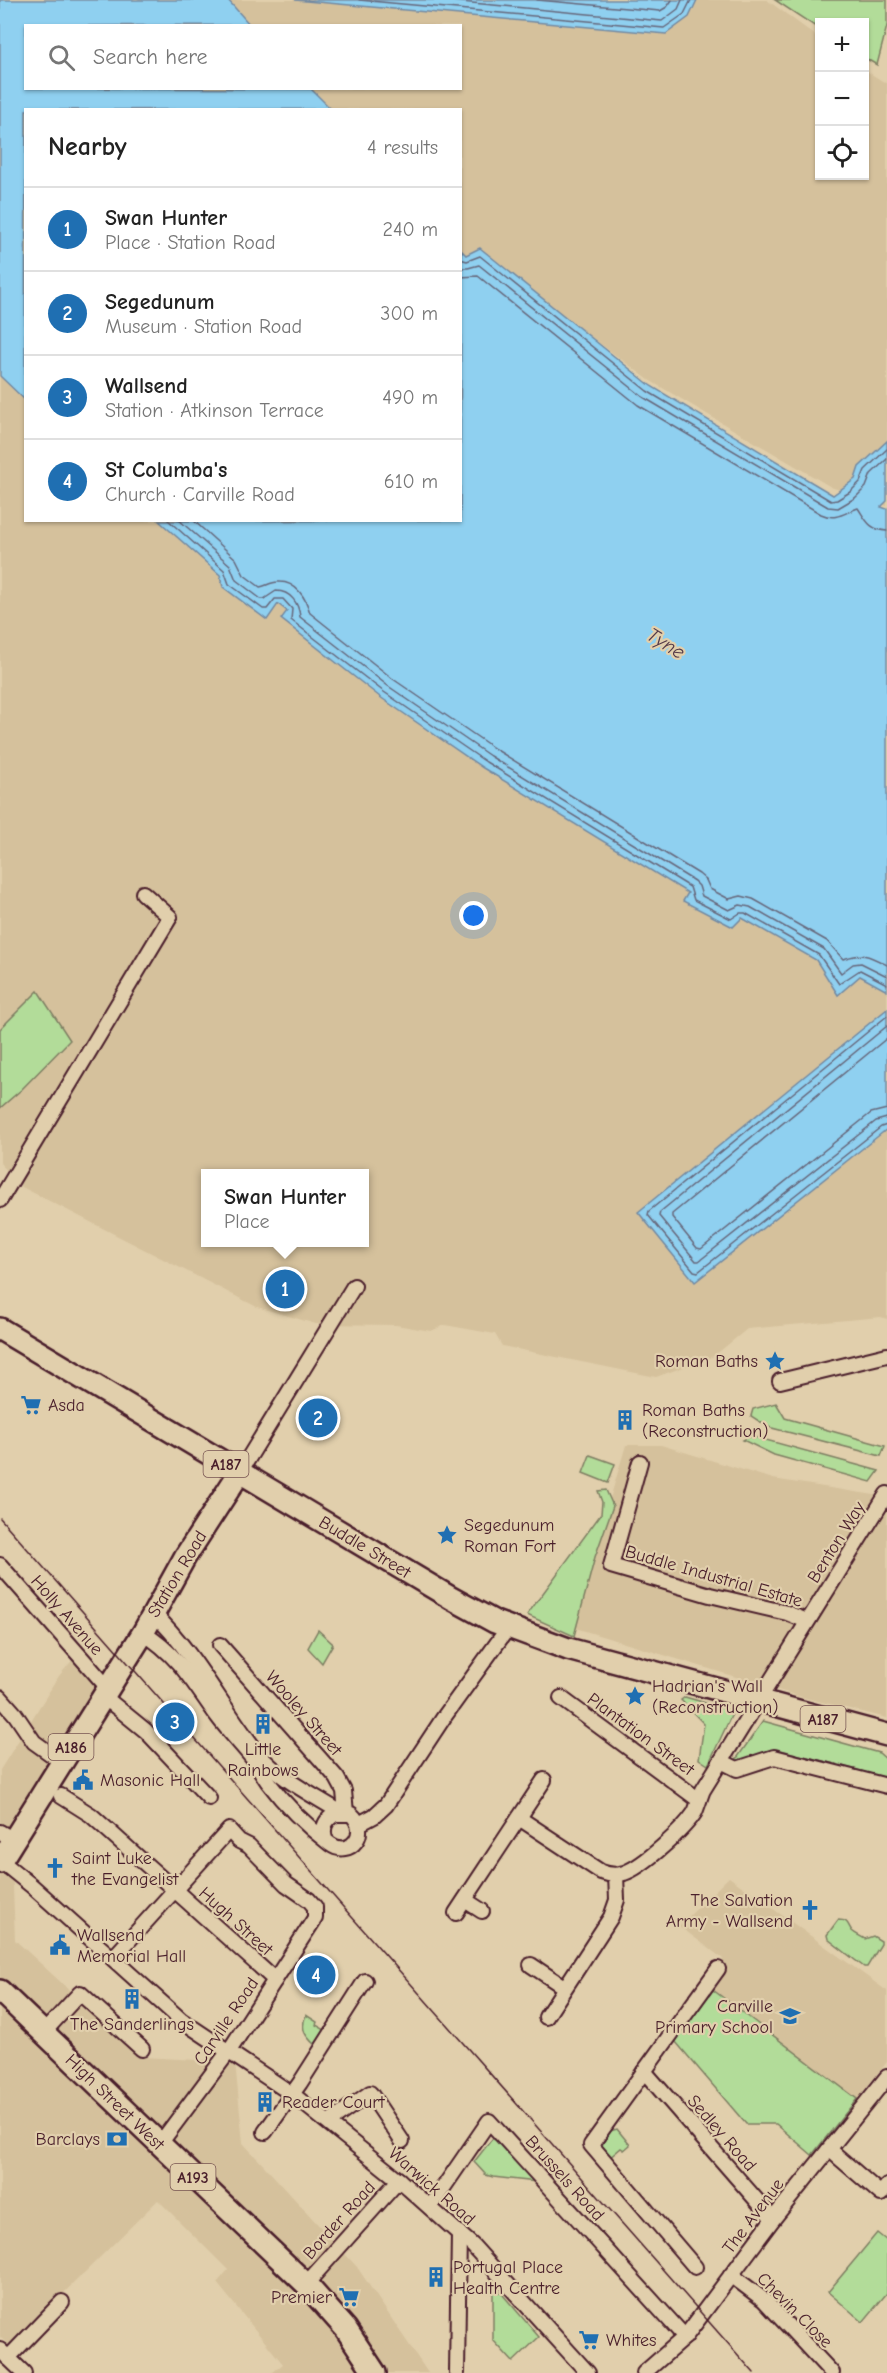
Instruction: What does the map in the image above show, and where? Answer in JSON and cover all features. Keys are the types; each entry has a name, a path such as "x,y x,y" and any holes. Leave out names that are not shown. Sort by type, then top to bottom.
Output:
{"main road":[{"name":"Buddle Street","path":"0,1329 451,1598 508,1628 568,1649 759,1701"},
{"name":"Station Road","path":"0,1862 7,1836 62,1762 143,1633 185,1557 240,1472"},
{"name":"A187","path":"759,1701 887,1735"},
{"name":"High Street West","path":"0,1990 306,2284 346,2329 375,2373"}],"street":[{"path":"0,1200 170,917 144,893"},
{"name":"Station Road","path":"240,1472 354,1286"},
{"path":"780,1381 887,1355"},
{"name":"Buddle Industrial Estate","path":"640,1462 611,1566 710,1595 788,1613 807,1621"},
{"name":"Benton Way","path":"616,1875 631,1871 647,1860 691,1817 721,1761 887,1494"},
{"name":"Holly Avenue","path":"0,1565 105,1692 146,1731 209,1798"},
{"path":"143,1633 174,1656 235,1740 253,1759 276,1792 301,1818 329,1843 340,1848 352,1845 359,1836 359,1824 351,1814 343,1812 288,1778 259,1754 172,1631 153,1613"},
{"path":"359,1824 374,1816 386,1805 444,1717 508,1628"},
{"name":"Wooley Street","path":"220,1645 337,1778 344,1791 343,1812"},
{"path":"0,1697 34,1742 62,1762"},
{"name":"Plantation Street","path":"561,1698 699,1800"},
{"path":"721,1761 737,1769 774,1757 887,1786"},
{"path":"456,1913 544,1780"},
{"name":"Hugh Street","path":"61,1796 91,1815 275,1980"},
{"path":"325,1839 326,1822 330,1817 343,1812"},
{"path":"519,1818 586,1864 602,1872 616,1875 617,1900 611,1917 546,2017"},
{"name":"Carville Road","path":"159,2145 229,2051 315,1918 316,1912 309,1900 286,1884 249,1846 239,1841 229,1830 175,1890"},
{"name":"Warwick Road","path":"0,1862 32,1886 182,2020 292,2094 399,2180 459,2233 588,2373"},
{"path":"113,1958 175,1890"},
{"path":"465,1900 482,1911"},
{"path":"531,1965 564,1987"},
{"path":"695,2267 591,2145 718,1969"},
{"path":"265,2132 365,1981"},
{"path":"44,2032 80,1993 142,2049"},
{"name":"Sedley Road","path":"644,2071 773,2219"},
{"name":"The Avenue","path":"644,2373 685,2337 773,2219 887,2077"},
{"path":"329,2122 370,2093 402,2141"},
{"name":"Brussels Road","path":"430,2207 489,2121 685,2337"},
{"path":"829,2149 881,2194 887,2187"},
{"name":"Border Road","path":"306,2284 399,2180"},
{"path":"457,2373 459,2233"},
{"name":"Chevin Close","path":"731,2275 764,2300 832,2373"},
{"path":"12,2364 62,2302"}],"shaded area":[{"path":"228,0 767,0 815,35 815,180 869,180 869,73 887,84 887,506 831,487 649,380 551,307 480,248 466,255 462,252 462,108 330,108 312,90 462,90 462,24 249,24"},
{"path":"0,376 24,399 24,522 160,522 267,619 278,603 287,611 281,619 380,697 483,768 688,893 684,901 742,918 816,960 838,994 860,976 887,991 887,1009 696,1281 887,1129 887,1319 881,1317 747,1329 714,1356 656,1377 502,1346 495,1334 445,1325 431,1331 396,1325 316,1324 257,1307 22,1187 0,1163"},
{"path":"626,1445 661,1445 773,1479 887,1497 887,1718 801,1697 572,1627"},
{"path":"74,1658 100,1687 12,1861 15,1940 142,2057 235,2062 243,2143 357,2267 428,2373 272,2373 283,2364 217,2283 228,2270 158,2200 10,2346 0,2337 0,1770 59,1676"},
{"name":"Carville Primary School","path":"729,1877 887,1991 887,2062 812,2155 776,2124 746,2124 675,2041 727,1971 722,1958 679,1926"}],"green space":[{"path":"775,0 887,0 887,26 877,65 869,60 869,18 815,18 815,26"},
{"path":"38,991 70,1040 0,1108 0,1029"},
{"path":"776,1403 785,1418 885,1446 881,1456 768,1427 751,1416 753,1409"},
{"path":"751,1436 879,1471 871,1482 774,1455 743,1440"},
{"path":"590,1455 615,1464 608,1483 583,1473"},
{"path":"606,1490 613,1506 595,1557 574,1636 527,1615 601,1514 602,1502 598,1491"},
{"path":"318,1630 333,1644 322,1663 308,1648"},
{"path":"685,1697 730,1710 732,1714 708,1765 699,1759 704,1724 681,1700"},
{"path":"763,1721 879,1753 887,1760 887,1778 781,1750 765,1752 739,1763 735,1761"},
{"path":"838,1920 846,1922 852,1931 865,1939 873,1936 881,1941 867,1967 828,1939 827,1935"},
{"path":"713,1990 857,2099 812,2155 776,2124 746,2124 675,2041"},
{"path":"306,2015 325,2030 315,2045 304,2032 303,2024"},
{"path":"617,2129 630,2145 624,2150 621,2148 608,2159 600,2149 610,2131"},
{"path":"492,2139 496,2140 537,2182 486,2175 474,2162"},
{"path":"877,2233 887,2241 887,2293 863,2322 828,2292"},
{"path":"497,2288 539,2337 513,2362 493,2340 493,2291"}],"water":[{"path":"0,0 228,0 249,24 24,24 24,90 312,90 330,108 24,108 24,399 0,376"},
{"path":"295,0 697,0 689,17 666,34"},
{"name":"Tyne","path":"480,248 651,386 833,495 855,479 859,467 887,441 887,501 881,507 887,509 887,991 860,976 838,995 816,960 742,918 733,927 683,901 688,893 483,768 380,697 281,619 287,611 278,604 267,620 223,587 220,575 160,522 462,522 462,251 466,255"},
{"path":"887,1009 887,1129 695,1282 638,1212"}],"tram line":[{"path":"0,1518 754,2373"}],"place":[{"name":"Swan Hunter","path":"285,1289"},
{"name":"Roman Baths","path":"775,1361"},
{"name":"Asda","path":"31,1405"},
{"name":"Segedunum","path":"318,1418"},
{"name":"Roman Baths (Reconstruction)","path":"625,1420"},
{"name":"Segedunum Roman Fort","path":"447,1535"},
{"name":"Hadrian's Wall (Reconstruction)","path":"635,1696"},
{"name":"Wallsend","path":"175,1722"},
{"name":"Little Rainbows","path":"263,1724"},
{"name":"Masonic Hall","path":"83,1780"},
{"name":"Saint Luke the Evangelist","path":"55,1868"},
{"name":"The Salvation Army - Wallsend","path":"810,1910"},
{"name":"Wallsend Memorial Hall","path":"60,1945"},
{"name":"St Columba's","path":"316,1975"},
{"name":"The Sanderlings","path":"132,1999"},
{"name":"Carville Primary School","path":"790,2016"},
{"name":"Reader Court","path":"265,2102"},
{"name":"Barclays","path":"117,2139"},
{"name":"Portugal Place Health Centre","path":"436,2277"},
{"name":"Premier","path":"349,2297"},
{"name":"Whites","path":"589,2340"}]}
